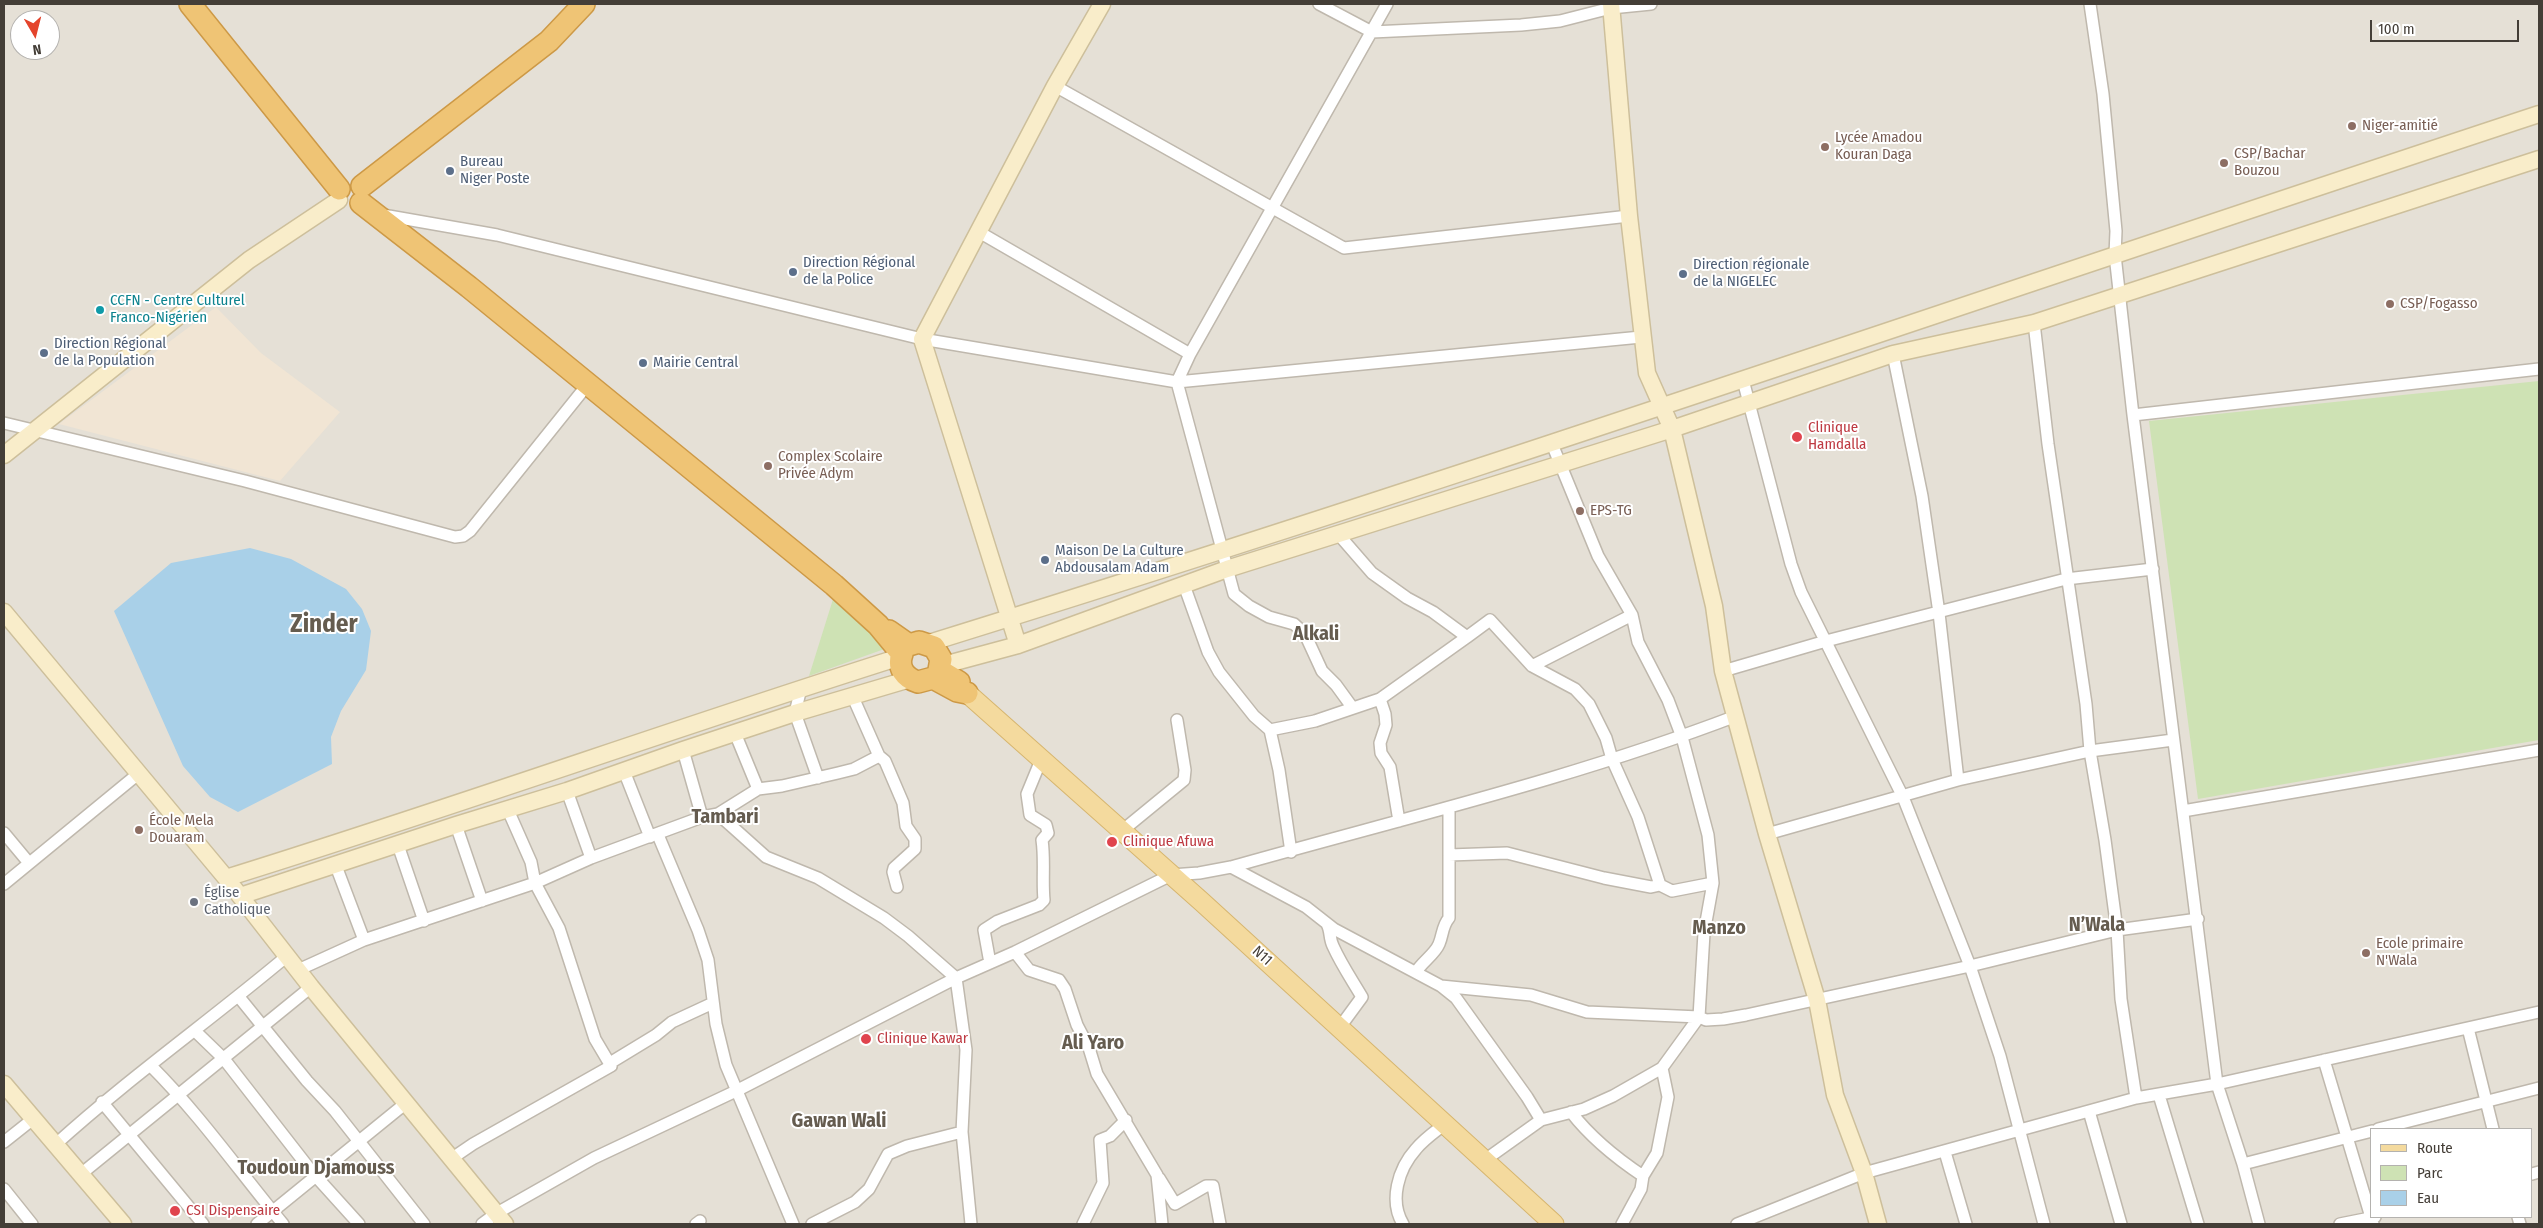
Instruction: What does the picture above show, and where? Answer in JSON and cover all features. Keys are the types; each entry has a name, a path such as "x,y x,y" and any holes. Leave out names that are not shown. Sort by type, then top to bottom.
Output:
{"highway":[{"path":"190,4 354,194 826,579 878,625 910,650 938,653 937,671 957,691 967,693"},
{"path":"202,4 354,194"},
{"path":"354,194 544,32 570,4"},
{"path":"354,194 549,41 584,4"},
{"path":"910,650 902,670 910,679 918,682 937,671"}],"main road":[{"name":"N11","path":"967,693 1041,760 1123,830 1446,1123 1554,1224"}],"street":[{"path":"1018,644 1011,616 922,339 1055,86 1102,4"},
{"path":"1319,4 1372,32 1521,25 1560,21 1611,6 1651,4"},
{"path":"1352,707 1336,685 1322,671 1305,634 1294,624 1269,617 1238,599 1227,569 1177,382 1190,354 1271,208 1387,4"},
{"path":"2090,4 2103,94 2116,222 2115,255 2133,415 2173,740 2198,919 2217,1084 2243,1164 2258,1224"},
{"path":"1611,6 1628,216 1641,338 1647,373 1672,429 1714,606 1724,671 1767,834 1817,1000 1835,1095 1864,1173 1878,1224"},
{"path":"1055,86 1344,248 1628,216"},
{"path":"226,878 355,838 1011,616 1224,552 1552,444 2539,114"},
{"path":"937,671 1227,569 1672,429 1893,354 2034,323 2539,160"},
{"path":"4,455 249,260 354,194 497,235 922,339 1177,382 1641,338"},
{"path":"979,232 1190,354"},
{"path":"2034,323 2066,579 2086,704 2090,752 2105,840 2117,930 2120,999 2136,1098"},
{"path":"1893,354 1922,496 1939,613 1958,780"},
{"path":"2133,415 2539,369"},
{"path":"1743,380 1791,564 1801,592 1903,797 1970,966 2000,1056 2018,1132 2044,1224"},
{"path":"4,423 245,481 455,537 463,536 470,532 588,384"},
{"path":"1486,1160 1541,1120 1571,1112 1613,1096 1662,1068 1699,1017 1704,933 1713,883 1708,835 1682,737 1668,700 1638,642 1632,615 1598,556 1552,444"},
{"path":"1339,535 1372,573 1407,598 1434,612 1467,637"},
{"path":"1724,671 1826,641 2066,579 2153,569"},
{"path":"1184,585 1208,652 1219,672 1254,716 1270,730 1279,770 1291,852"},
{"path":"4,612 226,878 311,987 501,1219"},
{"path":"1532,666 1632,615"},
{"path":"1270,730 1315,722 1352,707 1380,699 1490,620 1532,666 1566,683 1583,697 1606,738 1612,759 1638,817 1660,884 1672,891 1713,883"},
{"path":"240,896 456,825 567,791 796,713 910,679"},
{"path":"801,688 796,713 818,778"},
{"path":"852,696 879,756 885,761 903,803 906,826 915,839 915,849 894,868 893,872 897,887"},
{"path":"1380,699 1386,714 1386,725 1380,743 1381,753 1390,767 1399,821"},
{"path":"482,1224 501,1219 594,1158 736,1091 956,978 1015,952 1171,875 1199,874 1231,867 1449,809 1682,737 1736,716"},
{"path":"1123,830 1184,780 1177,720"},
{"path":"735,734 758,789"},
{"path":"1767,834 1958,780 2090,752 2173,740"},
{"path":"683,750 702,817"},
{"path":"2183,811 2539,750"},
{"path":"298,970 364,940 535,883 592,858 702,817 718,814 758,789 854,769 879,756"},
{"path":"990,963 984,930 998,921 1039,905 1044,900 1042,874 1044,854 1042,840 1048,833 1046,825 1030,815 1027,794 1041,760"},
{"path":"624,771 698,930 708,960 720,1043 736,1091 793,1224"},
{"path":"4,884 138,774"},
{"path":"567,791 592,858"},
{"path":"1416,972 1422,962 1439,945 1444,924 1449,918 1449,809"},
{"path":"508,810 531,862 535,883 559,928 595,1039 611,1066"},
{"path":"718,814 766,857 818,878 884,918 908,936 956,978 966,1050 962,1132 971,1224"},
{"path":"456,825 482,901"},
{"path":"4,833 29,863"},
{"path":"398,845 424,921"},
{"path":"1449,855 1507,853 1604,878 1651,887 1660,884"},
{"path":"336,866 364,940"},
{"path":"1231,867 1306,907 1334,929 1441,986 1456,998 1528,1097 1541,1120"},
{"path":"1441,986 1531,995 1588,1012 1699,1017 1706,1020 1723,1020 1970,966 2117,930 2198,919"},
{"path":"1326,922 1332,933 1331,943 1342,966 1362,997 1340,1027"},
{"path":"1015,952 1028,970 1059,980 1089,1048 1097,1074 1175,1204 1206,1186 1213,1186 1220,1224"},
{"path":"56,1144 102,1102 239,997 287,956"},
{"path":"81,1174 178,1093 224,1059 311,987"},
{"path":"239,997 424,1224"},
{"path":"451,1159 473,1144 611,1066 610,1063 656,1035 672,1022 713,1003"},
{"path":"1737,1224 1864,1173 2136,1098 2217,1084 2539,1012"},
{"path":"2468,1028 2493,1128"},
{"path":"195,1031 224,1059 316,1175 359,1224"},
{"path":"2324,1060 2370,1211"},
{"path":"151,1066 178,1093 283,1224"},
{"path":"1622,1224 1641,1189 1643,1176 1657,1153 1668,1097 1662,1068"},
{"path":"4,1084 123,1224"},
{"path":"2382,1128 2539,1088"},
{"path":"2159,1095 2198,1224"},
{"path":"102,1102 203,1224"},
{"path":"257,1224 406,1103"},
{"path":"2089,1111 2121,1224"},
{"path":"1571,1112 1592,1137 1643,1176"},
{"path":"4,1142 34,1119"},
{"path":"1083,1224 1103,1183 1100,1140 1110,1136 1126,1120"},
{"path":"1403,1224 1397,1214 1395,1205 1396,1189 1416,1149 1446,1123"},
{"path":"2243,1164 2370,1131"},
{"path":"812,1224 855,1202 868,1188 888,1154 907,1146 962,1132"},
{"path":"1945,1152 1966,1224"},
{"path":"1157,1175 1162,1224"},
{"path":"4,1189 32,1224"},
{"path":"2340,1224 2373,1220"}],"shaded area":[{"path":"4,4 2539,4 2539,1224 4,1224"},
{"path":"216,307 261,353 340,412 280,481 59,424"}],"green space":[{"path":"2539,381 2539,740 2198,799 2149,421"},
{"path":"834,596 890,647 809,676"}],"water":[{"path":"250,548 291,559 346,589 362,609 371,631 366,670 341,711 331,737 332,764 238,812 210,797 183,766 114,611 171,563"}],"place":[{"name":"Niger-amitié","path":"2352,126"},
{"name":"Lycée Amadou Kouran Daga","path":"1825,147"},
{"name":"CSP/Bachar Bouzou","path":"2224,163"},
{"name":"Bureau Niger Poste","path":"450,171"},
{"name":"Direction Régional de la Police","path":"793,272"},
{"name":"Direction régionale de la NIGELEC","path":"1683,274"},
{"name":"CSP/Fogasso","path":"2390,304"},
{"name":"CCFN - Centre Culturel Franco-Nigérien","path":"100,310"},
{"name":"Direction Régional de la Population","path":"44,353"},
{"name":"Mairie Central","path":"643,363"},
{"name":"Clinique Hamdalla","path":"1797,437"},
{"name":"Complex Scolaire Privée Adym","path":"768,466"},
{"name":"EPS-TG","path":"1580,511"},
{"name":"Maison De La Culture Abdousalam Adam","path":"1045,560"},
{"name":"École Mela Douaram","path":"139,830"},
{"name":"Clinique Afuwa","path":"1112,842"},
{"name":"Église Catholique","path":"194,902"},
{"name":"Ecole primaire N'Wala","path":"2366,953"},
{"name":"Clinique Kawar","path":"866,1039"},
{"name":"CSI Dispensaire","path":"175,1211"}],"district":[{"name":"Zinder","path":"324,625"},
{"name":"Alkali","path":"1316,634"},
{"name":"Tambari","path":"725,817"},
{"name":"N’Wala","path":"2097,925"},
{"name":"Manzo","path":"1719,928"},
{"name":"Ali Yaro","path":"1093,1043"},
{"name":"Gawan Wali","path":"839,1121"},
{"name":"Toudoun Djamouss","path":"316,1168"}]}
